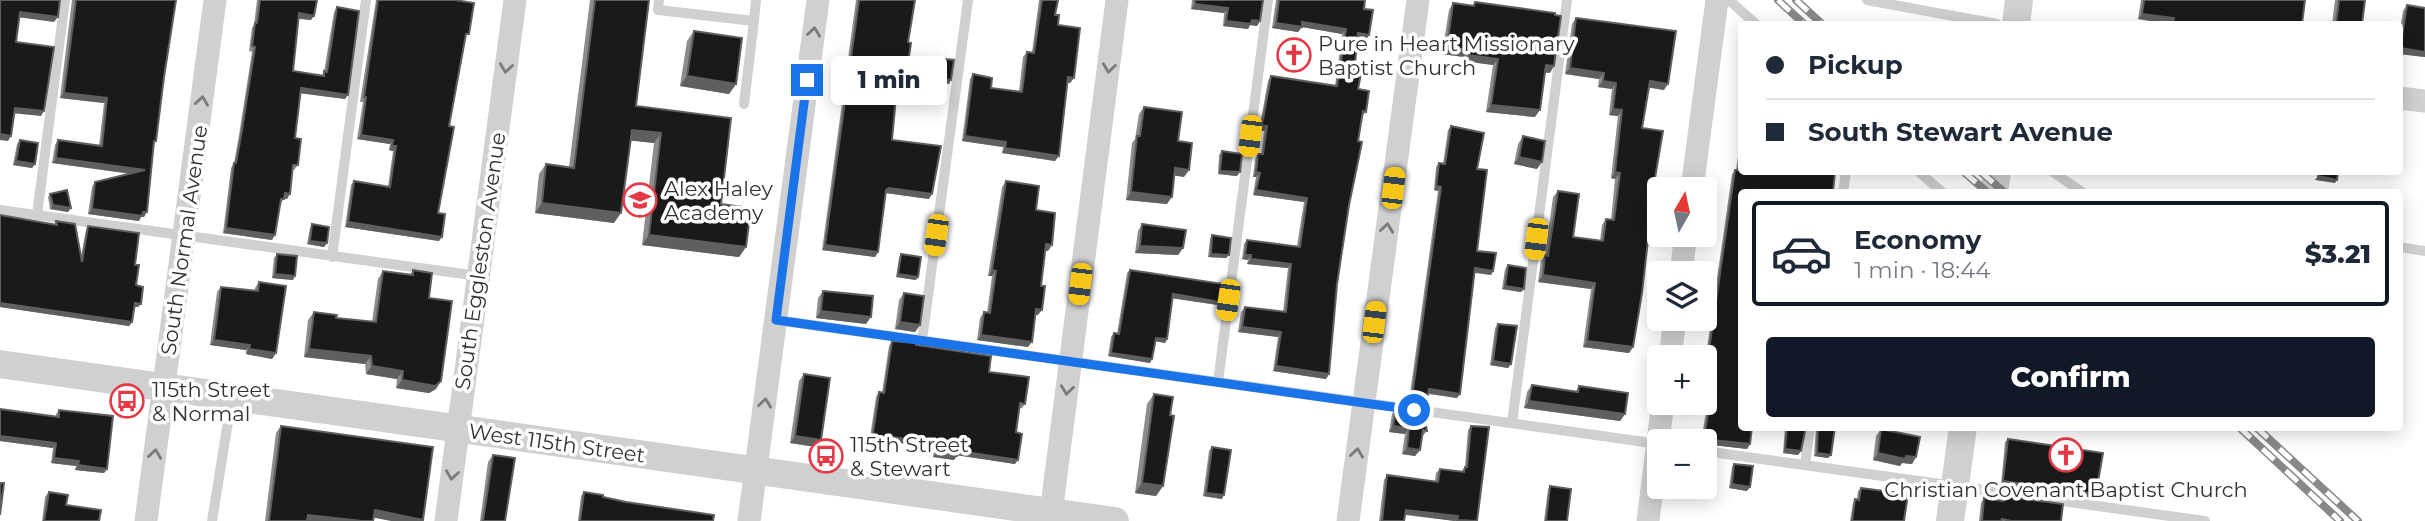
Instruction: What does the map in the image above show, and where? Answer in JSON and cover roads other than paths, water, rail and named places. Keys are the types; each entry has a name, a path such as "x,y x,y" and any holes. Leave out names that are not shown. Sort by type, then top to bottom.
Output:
{"street":[{"name":"South Normal Avenue","path":"146,521 215,0"},
{"name":"South Eggleston Avenue","path":"446,521 515,0"},
{"path":"749,521 818,0"},
{"path":"1050,516 1117,0"},
{"path":"1348,521 1418,0"},
{"path":"1694,177 1719,0"},
{"path":"2016,21 2020,0"},
{"path":"2403,98 2425,101"},
{"name":"West 115th Street","path":"0,364 756,471 1050,516 1115,521"},
{"path":"1950,521 1962,431"},
{"path":"1648,521 1651,499"}],"lane":[{"path":"37,215 65,0"},
{"path":"332,257 366,0"},
{"path":"659,0 658,10 754,22"},
{"path":"744,104 756,0"},
{"path":"922,340 968,0"},
{"path":"1218,382 1268,0"},
{"path":"1512,424 1567,0"},
{"path":"1719,0 1731,2 1753,21"},
{"path":"1867,0 1981,21"},
{"path":"1922,175 1939,189"},
{"path":"2057,175 2078,189"},
{"path":"0,210 478,276"},
{"path":"2403,248 2425,251"},
{"path":"776,320 1647,442"},
{"path":"212,521 232,397"},
{"path":"1805,465 1809,431"},
{"path":"1717,452 2205,521"}],"railway":[{"path":"1778,0 1801,21"},
{"path":"1796,0 1819,21"},
{"path":"1967,175 1984,189"},
{"path":"1984,175 2001,189"},
{"path":"2243,431 2340,521"},
{"path":"2260,431 2358,521"}],"place":[{"name":"Pure in Heart Missionary Baptist Church","path":"1294,55"},
{"name":"Alex Haley Academy","path":"640,200"},
{"name":"115th Street & Normal","path":"127,401"},
{"name":"Christian Covenant Baptist Church","path":"2066,455"},
{"name":"115th Street & Stewart","path":"826,456"}]}
